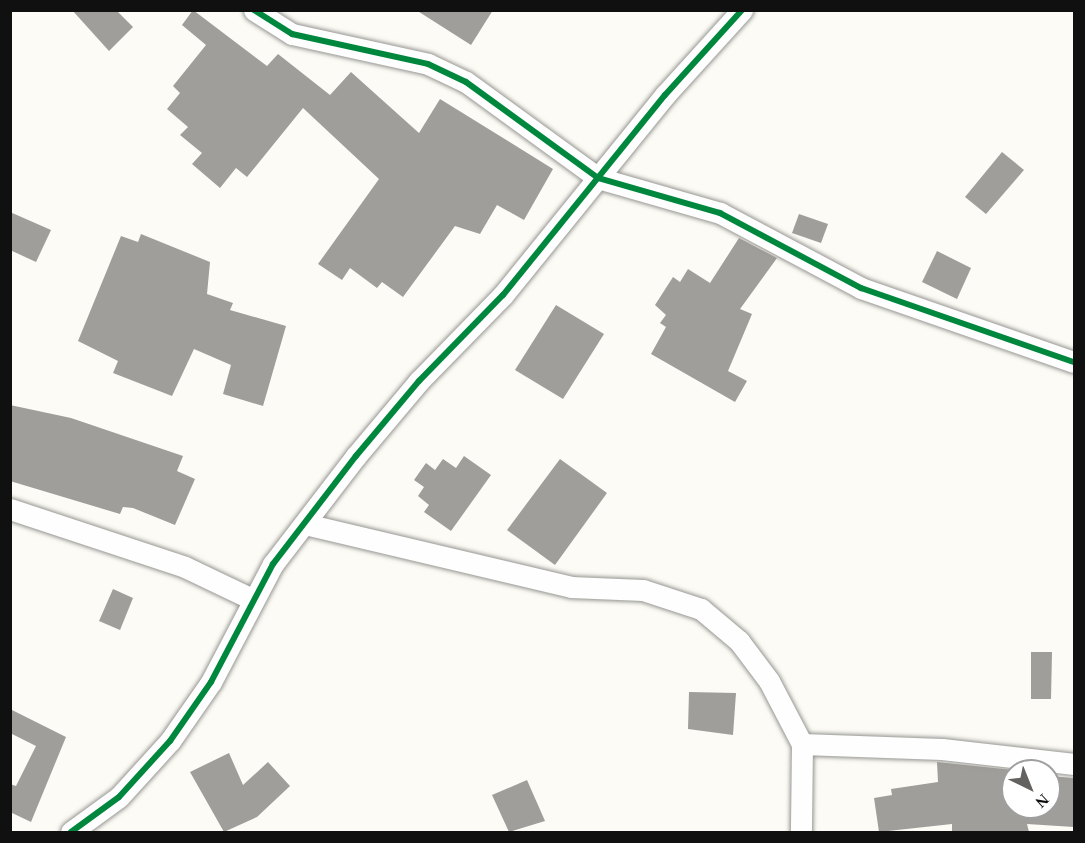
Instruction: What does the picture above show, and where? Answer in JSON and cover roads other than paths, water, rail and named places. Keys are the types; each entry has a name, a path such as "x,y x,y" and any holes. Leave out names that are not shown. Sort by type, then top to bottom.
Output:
{"street":[{"path":"254,10 292,34 383,51 428,64 466,82 598,178 720,213 861,288 1074,362"},
{"path":"71,832 119,796 170,741 211,682 273,564 419,381 502,295 598,178 742,10"},
{"path":"10,508 185,567 254,600"},
{"path":"305,524 571,587 643,590 701,609 740,641 769,681 802,744 801,832"},
{"path":"802,744 942,749 1074,764"}]}
